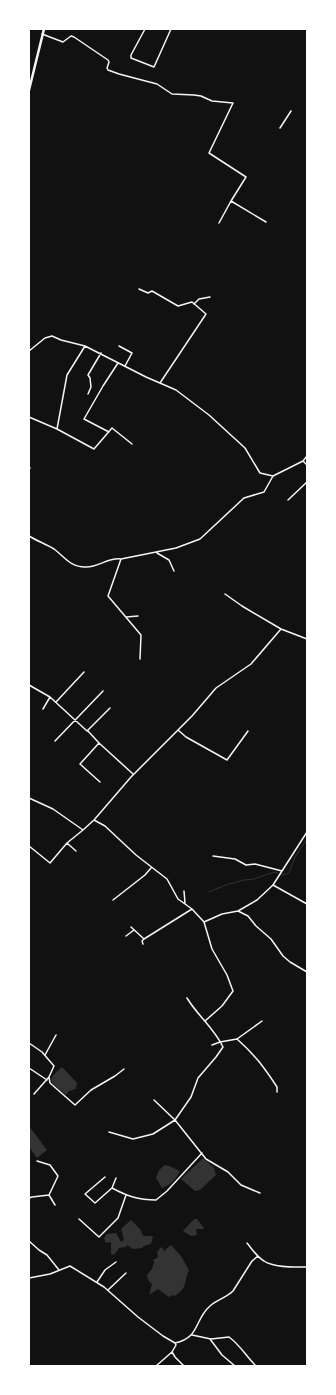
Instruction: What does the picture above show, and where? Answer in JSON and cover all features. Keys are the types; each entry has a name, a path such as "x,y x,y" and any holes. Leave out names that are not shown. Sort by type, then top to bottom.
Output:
{"highway":[{"path":"29,90 43,29"}],"street":[{"path":"145,29 131,55 131,58 154,67 171,29"},
{"path":"42,34 63,42 71,36 74,37 108,60 108,70 157,84 172,94 194,95 212,101 233,102 209,153 246,177 219,222"},
{"path":"280,128 291,111"},
{"path":"232,200 266,222"},
{"path":"139,289 148,293 152,290 178,306 192,302 206,314 160,383"},
{"path":"194,304 199,299 210,297"},
{"path":"29,351 45,338 52,336 61,340 85,346 176,390 209,415 245,448 260,473 273,476"},
{"path":"57,428 67,375 85,346"},
{"path":"119,346 132,353 125,366"},
{"path":"88,394 91,387 90,378 88,375 101,353"},
{"path":"109,432 84,419 119,362"},
{"path":"29,417 57,428 94,449 112,428 132,444"},
{"path":"29,536 55,550 71,564 85,568 96,566 114,558 121,559 176,548 200,539 244,498 264,492 273,476 303,461 307,456"},
{"path":"303,461 307,465"},
{"path":"288,500 307,482"},
{"path":"156,552 169,560 174,571"},
{"path":"121,559 108,596 141,635 140,660"},
{"path":"225,594 281,629 307,639"},
{"path":"126,617 138,616"},
{"path":"29,846 50,862 67,843 94,820 133,775 178,730 216,688 251,664 281,629"},
{"path":"56,702 84,672"},
{"path":"29,685 56,702 133,775"},
{"path":"55,741 103,691"},
{"path":"43,708 50,697"},
{"path":"87,731 110,708"},
{"path":"178,730 186,737 227,760 248,731"},
{"path":"99,743 80,764 100,782"},
{"path":"29,798 53,809 83,830"},
{"path":"94,820 105,826 136,855 167,879 178,899 192,909 204,922 212,949 227,975 233,991 222,1006 205,1021"},
{"path":"204,922 222,914 238,911 257,900 273,885 307,832"},
{"path":"67,843 76,851"},
{"path":"213,856 235,858 246,864 255,864 282,870"},
{"path":"113,900 145,875 152,867"},
{"path":"273,885 307,904"},
{"path":"184,891 185,904"},
{"path":"143,944 142,941 192,909"},
{"path":"238,911 248,916 256,926 264,931 283,956 307,972"},
{"path":"131,927 144,940"},
{"path":"126,936 134,930"},
{"path":"109,1132 133,1139 153,1134 175,1120 191,1097 198,1078 223,1047 187,998"},
{"path":"212,1045 237,1039 262,1021"},
{"path":"45,1054 56,1035"},
{"path":"237,1039 263,1064 277,1087 277,1092"},
{"path":"30,1045 45,1054 54,1066 47,1080 34,1094"},
{"path":"29,1068 47,1080"},
{"path":"49,1077 50,1082 74,1105 91,1090 116,1076 124,1069"},
{"path":"154,1100 175,1120 206,1159 228,1172 241,1185 260,1193"},
{"path":"112,1188 126,1195 143,1200 156,1200 167,1191 202,1153"},
{"path":"37,1161 50,1165 58,1176 48,1195"},
{"path":"105,1177 85,1194 95,1203 112,1188 116,1178"},
{"path":"29,1198 48,1195"},
{"path":"48,1195 55,1205"},
{"path":"79,1219 99,1237 118,1218 126,1195"},
{"path":"29,1241 47,1255 60,1270"},
{"path":"247,1243 258,1256 268,1264 307,1267"},
{"path":"175,1344 192,1335 201,1318 210,1306 233,1291 252,1261 258,1256"},
{"path":"96,1282 105,1270 116,1262"},
{"path":"29,1278 70,1266 108,1290 138,1317 175,1344"},
{"path":"108,1290 126,1273"},
{"path":"192,1335 210,1339 229,1337 239,1344 248,1358 256,1366"},
{"path":"210,1339 222,1355 235,1366"},
{"path":"156,1366 172,1352 176,1345 175,1344"},
{"path":"172,1352 184,1366"}],"shaded area":[{"path":"62,1067 77,1083 76,1089 69,1091 66,1095 53,1084 51,1079"},
{"path":"29,1126 47,1150 37,1158 29,1147"},
{"path":"203,1158 214,1168 216,1175 200,1190 195,1191 181,1179"},
{"path":"165,1165 180,1171 173,1181 162,1188 156,1178 159,1170"},
{"path":"194,1219 197,1219 204,1228 197,1229 197,1235 191,1236 183,1231"},
{"path":"131,1220 141,1230 143,1236 153,1236 151,1244 142,1248 133,1249 127,1245 126,1247 119,1248 114,1255 111,1254 111,1242 106,1243 104,1238 107,1234 116,1233 121,1242 124,1240 121,1229"},
{"path":"171,1245 181,1256 189,1270 184,1287 175,1296 173,1295 169,1297 158,1289 149,1295 152,1284 148,1280 147,1275 152,1269 154,1262 153,1260 158,1257 157,1252 161,1247 164,1250 163,1252"}],"waterway":[{"path":"209,892 226,885 254,879 275,872 282,875 289,873 295,857 307,839"}]}
